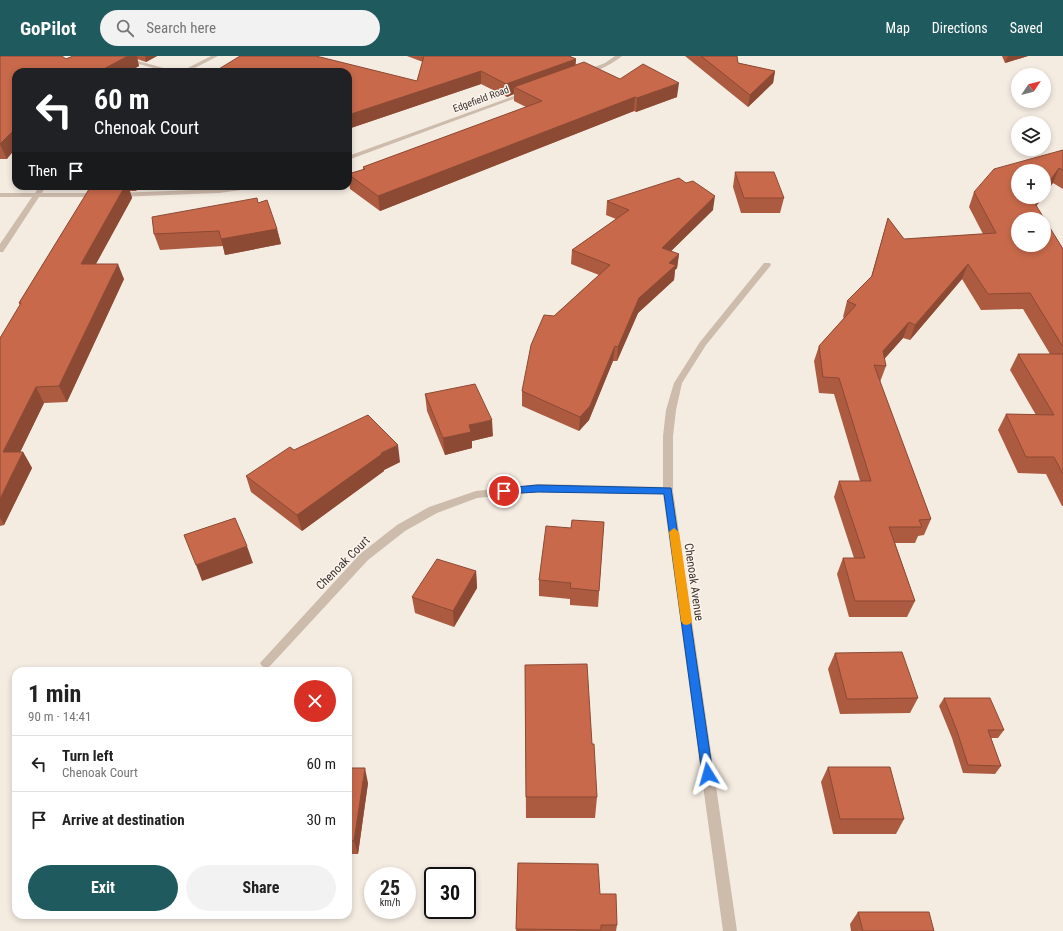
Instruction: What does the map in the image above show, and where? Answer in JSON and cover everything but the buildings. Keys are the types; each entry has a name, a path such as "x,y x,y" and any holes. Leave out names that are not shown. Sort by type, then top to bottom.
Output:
{"street":[{"path":"113,56 160,68"},
{"path":"191,68 215,56"},
{"path":"578,75 607,64 619,56"},
{"name":"Edgefield Road","path":"352,157 534,90"},
{"path":"0,250 40,190"},
{"path":"113,195 226,190"},
{"path":"0,195 106,195"},
{"name":"Chenoak Avenue","path":"730,931 668,491 668,436 671,410 678,383 703,344 767,265"},
{"name":"Chenoak Court","path":"266,663 364,557 401,528 433,510 476,495 538,488 668,491"}],"slow traffic":[{"path":"674,532 686,621"}],"route":[{"path":"504,491 538,488 668,491 708,774"}]}
